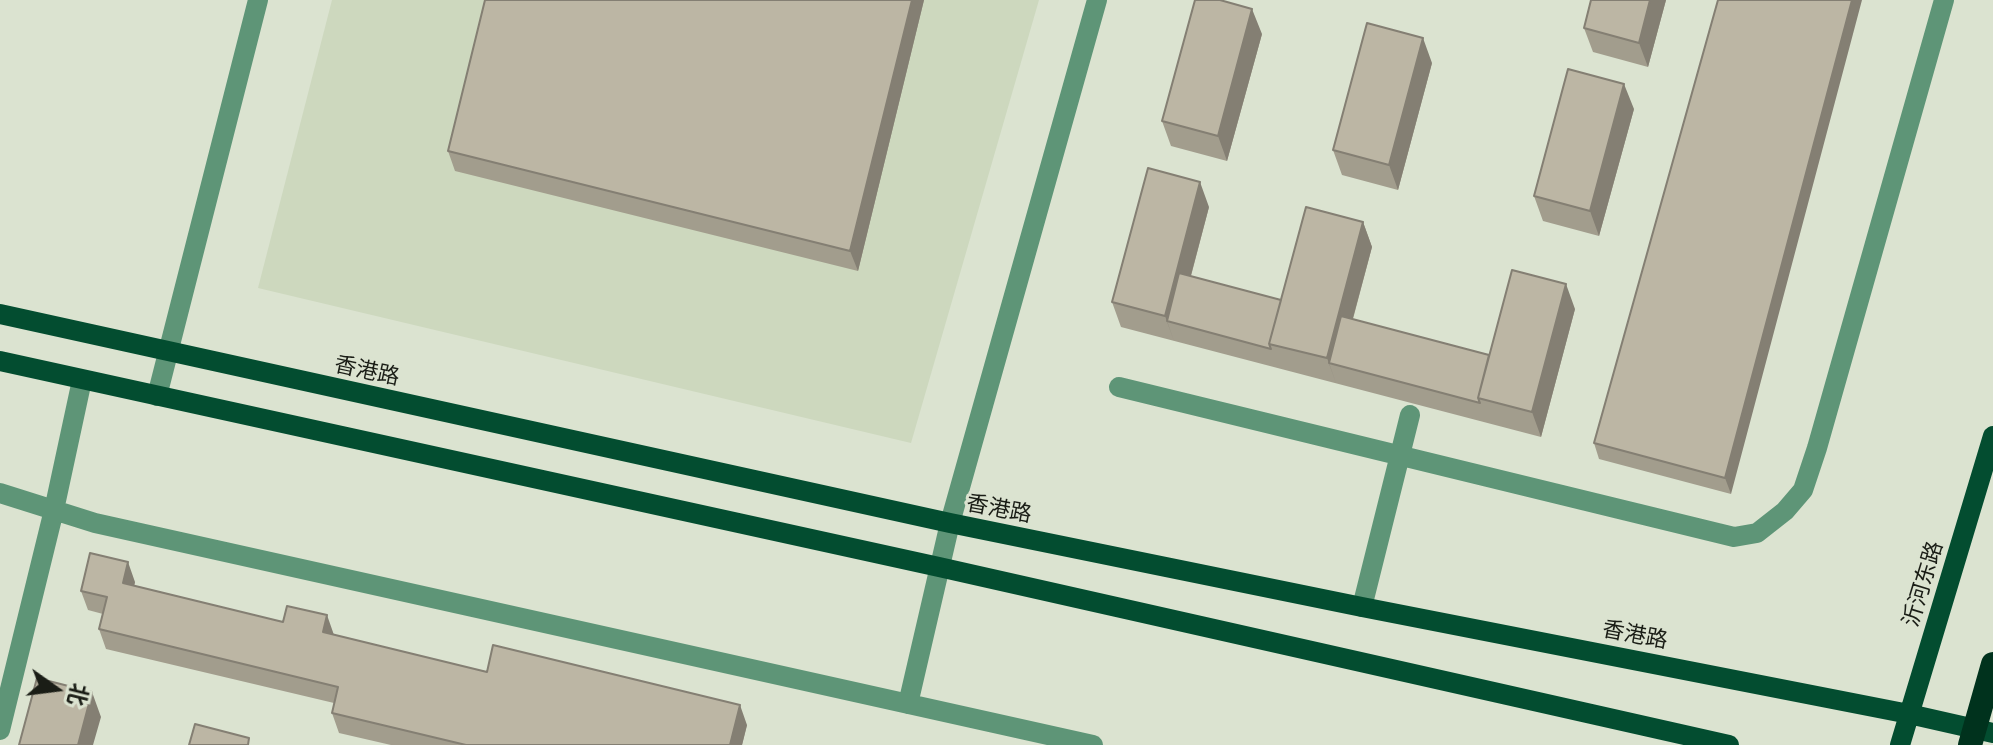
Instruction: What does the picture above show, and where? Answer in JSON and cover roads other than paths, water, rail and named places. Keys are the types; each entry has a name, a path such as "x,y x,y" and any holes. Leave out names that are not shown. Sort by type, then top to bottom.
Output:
{"highway":[{"path":"1970,745 1993,664"}],"main road":[{"name":"香港路","path":"0,314 950,523 1993,733"},
{"path":"0,361 939,567 1729,745"},
{"name":"沂河东路","path":"1900,745 1993,436"}],"street":[{"path":"157,396 258,0"},
{"path":"908,704 950,523 1097,0"},
{"path":"1119,387 1734,537 1757,533 1785,511 1803,490 1944,0"},
{"path":"0,730 82,380"},
{"path":"1362,607 1410,415"},
{"path":"0,493 95,523 1093,745"}]}
